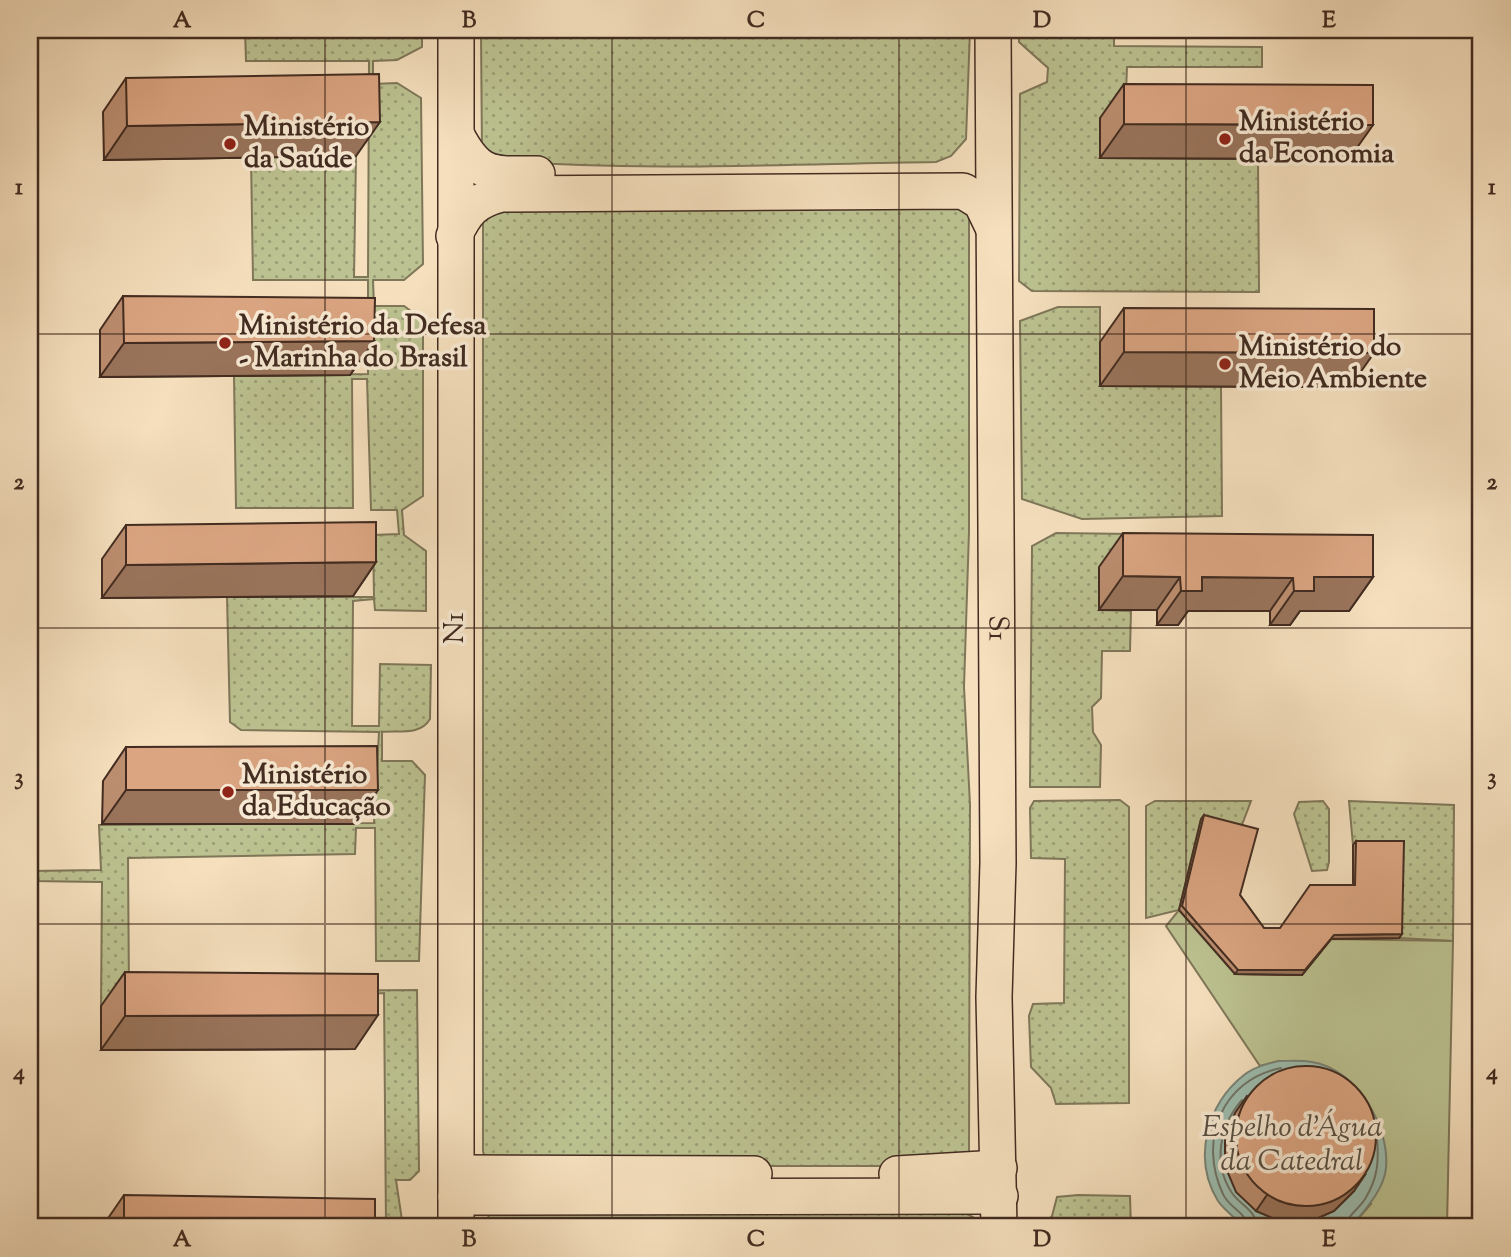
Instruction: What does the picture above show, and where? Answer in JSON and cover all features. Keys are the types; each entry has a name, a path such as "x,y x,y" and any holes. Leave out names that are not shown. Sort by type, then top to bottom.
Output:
{"highway":[{"name":"N1","path":"456,30 456,1199"},
{"name":"S1","path":"993,30 998,863 994,998 999,1197"},
{"path":"457,136 476,165 483,171 500,174 959,172 979,165 993,145"},
{"path":"454,236 466,212 480,200 501,194 963,191 981,202 993,227"},
{"path":"456,1199 932,1174 999,1197"}],"green space":[{"path":"245,30 422,30 422,47 397,60 373,61 373,84 397,83 421,98 423,264 404,280 373,280 374,306 404,306 423,320 423,496 402,510 404,535 426,551 426,611 375,610 374,599 353,601 352,726 379,726 380,664 431,665 430,719 415,730 382,732 382,761 412,761 425,775 419,961 376,961 375,828 356,828 355,854 128,858 129,992 417,990 419,1171 410,1180 396,1180 403,1227 386,1227 384,993 356,995 355,1008 101,1006 102,882 30,881 30,871 101,870 99,825 374,823 379,732 241,730 230,722 227,597 374,597 373,535 399,534 397,510 371,510 367,379 352,379 353,508 236,508 234,376 368,374 368,280 253,280 251,157 356,156 354,277 368,277 369,61 246,61"},
{"path":"481,30 970,30 966,139 951,156 936,162 602,166 491,160 482,155"},
{"path":"1019,30 1114,30 1114,46 1262,47 1262,67 1127,67 1125,118 1100,158 1258,159 1259,292 1032,291 1019,281 1020,94 1047,82 1048,68 1019,42"},
{"path":"957,205 969,214 969,532 964,687 970,805 969,1153 912,1166 644,1166 487,1160 483,1152 483,211"},
{"path":"1058,307 1100,307 1100,385 1221,386 1222,516 1082,519 1022,499 1020,321"},
{"path":"1056,533 1132,534 1099,610 1131,611 1130,651 1102,651 1101,698 1092,707 1093,732 1101,745 1100,787 1030,787 1032,546"},
{"path":"1120,800 1129,807 1129,1103 1056,1104 1051,1088 1031,1067 1029,1016 1033,1004 1064,1003 1065,859 1031,858 1030,808 1034,801"},
{"path":"1155,801 1251,801 1240,830 1201,820 1179,910 1146,918 1146,806"},
{"path":"1323,801 1329,809 1329,862 1327,870 1312,871 1294,814 1299,802"},
{"path":"1349,801 1454,805 1453,941 1399,938 1401,845 1353,845"},
{"path":"1179,910 1235,974 1302,975 1331,939 1453,941 1447,1227 1351,1227 1371,1204 1279,1061 1260,1066 1166,926"},
{"path":"1130,1196 1131,1227 1043,1227 1052,1216 1057,1197"},
{"path":"965,1213 973,1217 972,1227 485,1227 489,1215"}],"water":[{"name":"Espelho d'Água da Catedral","path":"1279,1061 1308,1061 1328,1067 1356,1088 1376,1118 1386,1152 1386,1168 1382,1184 1373,1200 1351,1227 1245,1227 1218,1201 1210,1185 1206,1168 1207,1133 1221,1101 1231,1087 1248,1072"}],"building":[{"path":"379,74 380,122 127,126 126,78"},
{"path":"1124,84 1373,85 1373,125 1124,124"},
{"path":"123,296 375,298 374,341 124,343"},
{"path":"1124,308 1374,309 1374,353 1124,352"},
{"path":"376,522 376,562 126,565 126,525"},
{"path":"1123,533 1373,535 1373,577 1314,577 1314,591 1294,591 1293,578 1202,577 1202,591 1181,591 1180,577 1123,576"},
{"path":"377,746 378,790 126,790 126,747"},
{"path":"1204,815 1258,829 1240,895 1264,928 1280,928 1310,885 1355,885 1356,841 1404,841 1402,934 1334,935 1305,970 1238,970 1182,906"},
{"path":"125,972 378,974 378,1015 125,1016"},
{"name":"Espelho d'Água da Catedral","path":"1306,1066 1333,1071 1356,1086 1371,1109 1376,1136 1371,1163 1356,1186 1333,1201 1306,1206 1279,1201 1256,1186 1241,1163 1236,1136 1241,1109 1256,1086 1279,1071"},
{"path":"124,1195 375,1199 375,1227 124,1227"}],"place":[{"name":"Ministério da Economia","path":"1225,139"},
{"name":"Ministério da Saúde","path":"230,144"},
{"name":"Ministério da Defesa - Marinha do Brasil","path":"225,343"},
{"name":"Ministério do Meio Ambiente","path":"1225,364"},
{"name":"Ministério da Educação","path":"228,792"}]}
